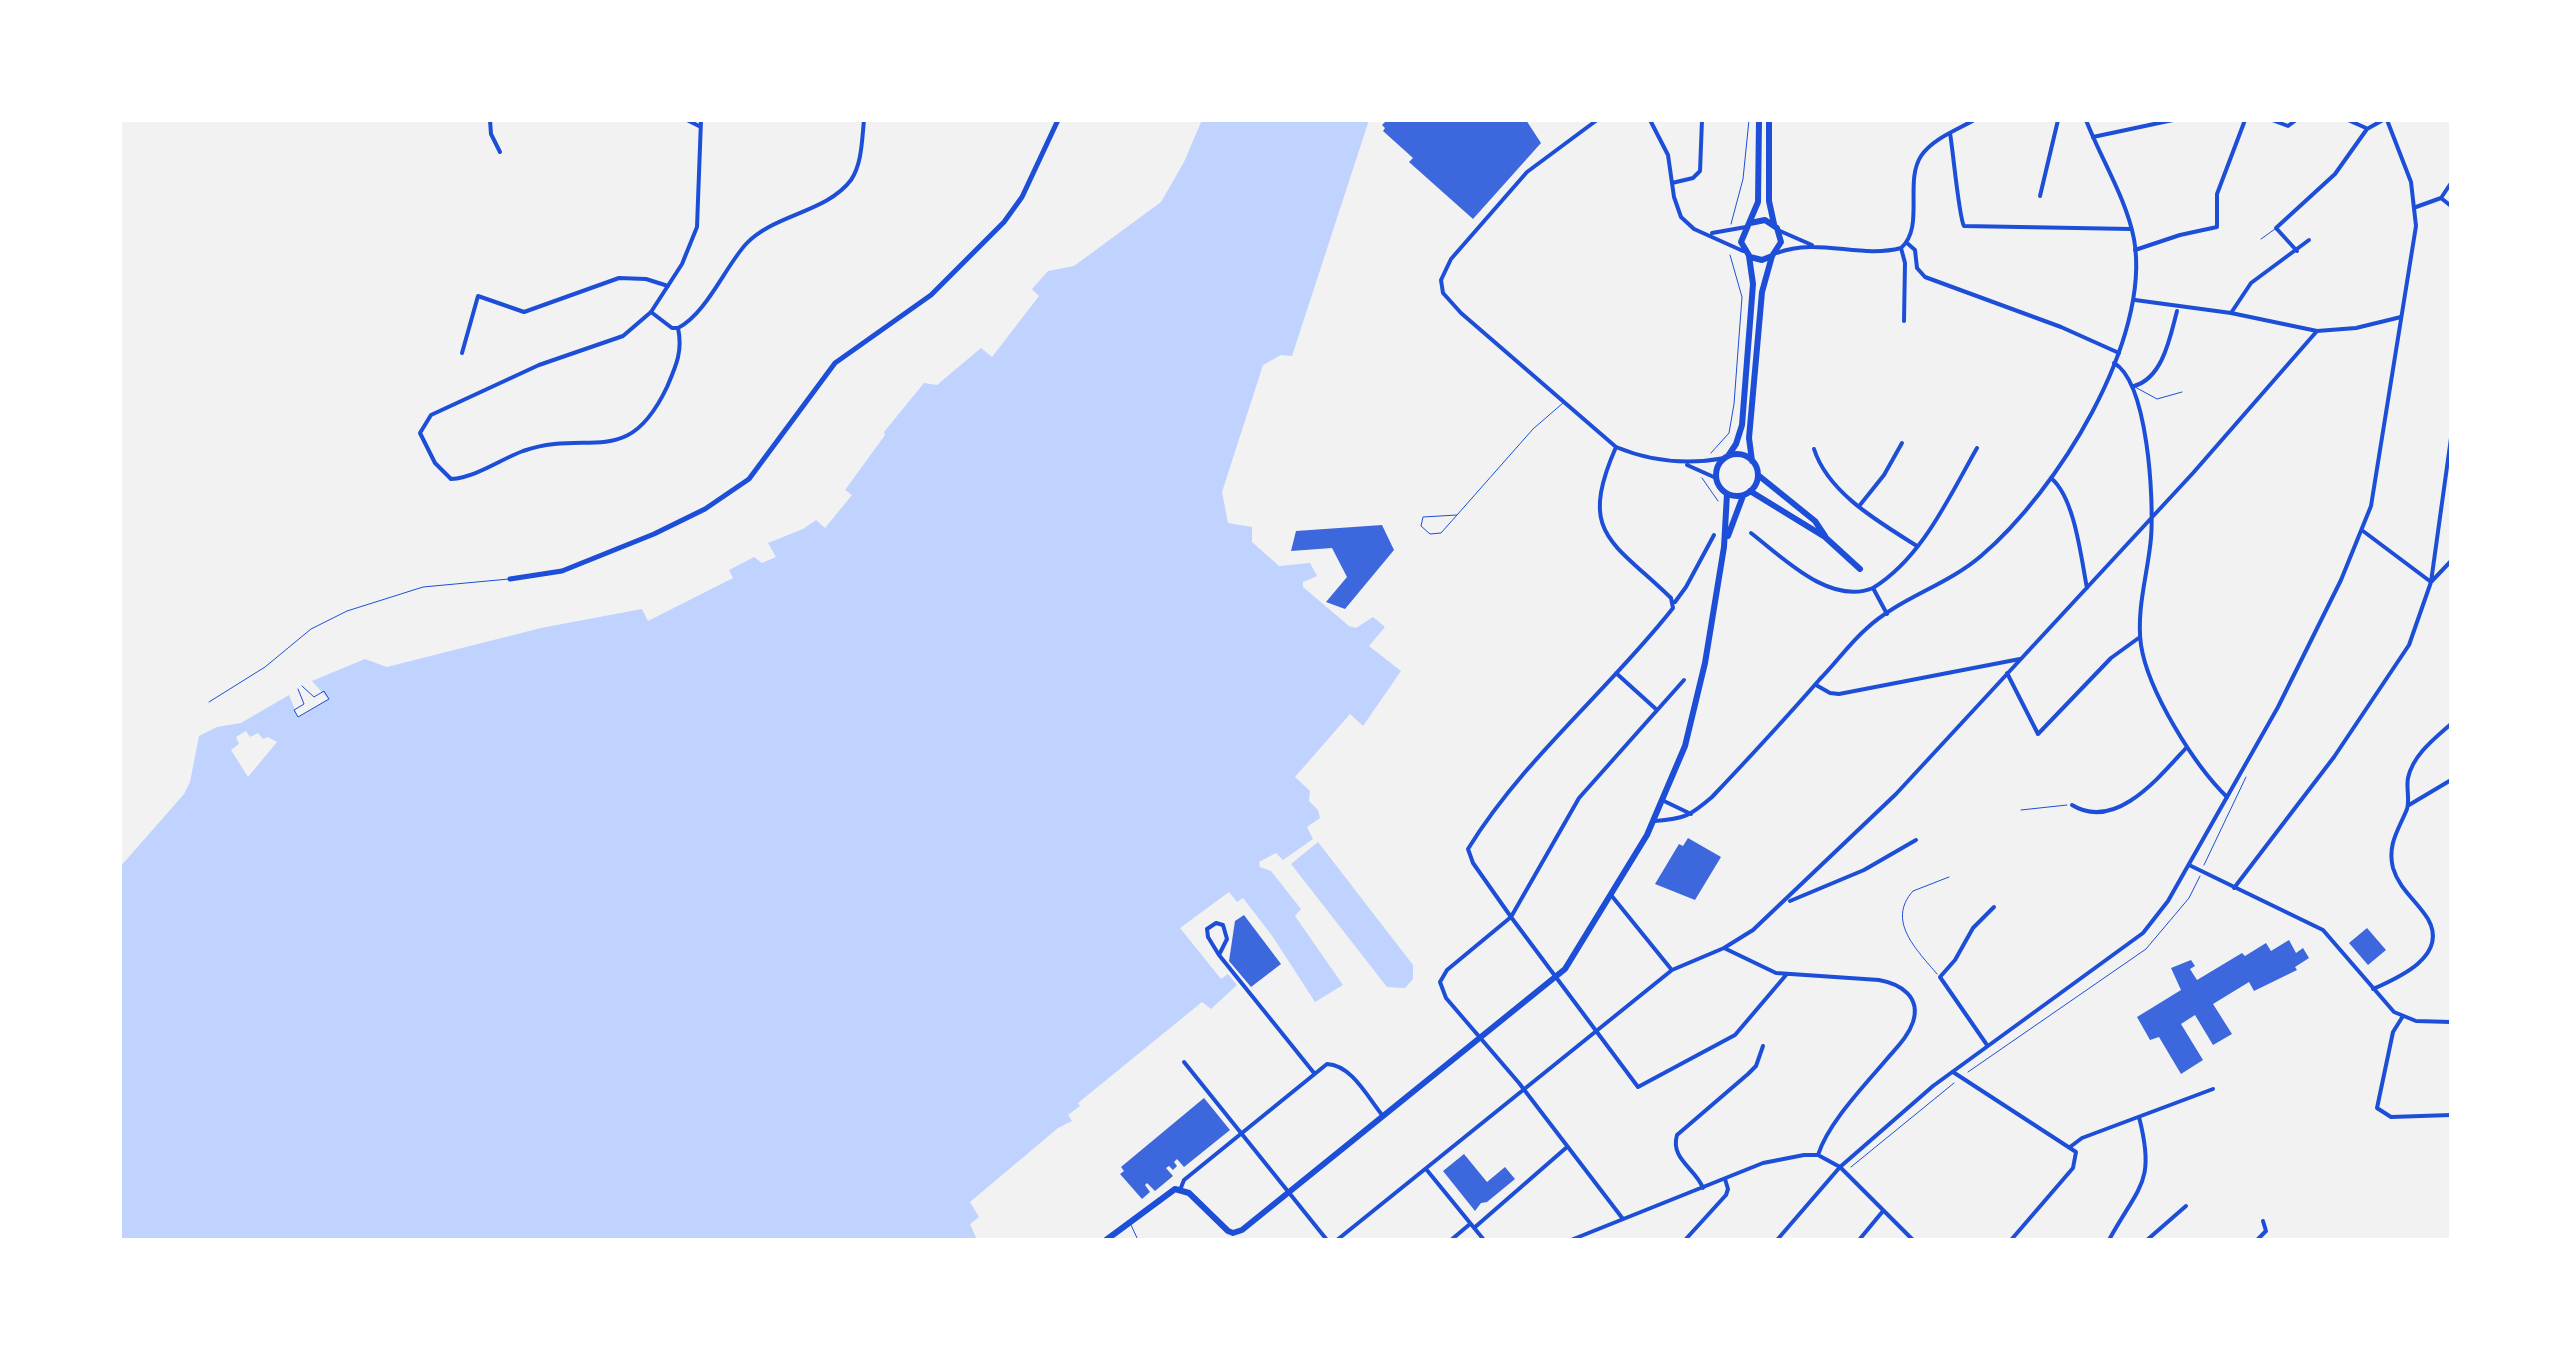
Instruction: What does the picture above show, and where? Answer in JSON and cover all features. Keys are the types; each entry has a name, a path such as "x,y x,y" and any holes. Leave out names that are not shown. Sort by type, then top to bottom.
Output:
{"highway":[{"path":"1106,1240 1170,1192 1180,1190 1196,1199 1233,1234 1248,1226 1556,977 1655,821 1698,699 1724,546 1727,494 1716,478 1718,465 1727,457 1742,425 1752,284 1741,238 1759,189 1759,120"},
{"path":"1769,120 1769,201 1781,242 1762,292 1750,438 1752,461 1758,475 1815,522 1860,569"},
{"path":"1748,225 1762,220 1777,228"},
{"path":"1746,253 1759,260 1774,255"},
{"path":"1727,457 1741,455 1752,461"},
{"path":"1724,546 1758,475"},
{"path":"1727,494 1747,493 1825,536"}],"main road":[{"path":"510,579 562,570 637,541 705,509 749,479 835,363 931,295 1004,222 1022,196 1058,120"}],"street":[{"path":"490,120 491,134 500,152"},
{"path":"678,328 681,353 664,394 650,417 620,440 549,444 451,479 426,448 420,433 430,416 506,379 623,336 651,312 682,264 698,228 700,123 687,120"},
{"path":"651,312 672,328 678,328 703,303 746,244 764,230 820,203 852,178 858,165 864,120"},
{"path":"1596,120 1527,172 1451,259 1441,280 1446,299 1616,447 1682,463 1716,478"},
{"path":"1650,120 1668,155 1681,217 1694,229 1746,253"},
{"path":"1672,182 1693,178 1700,171 1702,120"},
{"path":"1777,228 1812,244 1900,248 1907,243 1919,159 1927,149 1974,120"},
{"path":"2040,196 2058,120"},
{"path":"1655,821 1682,819 1692,814 1863,631 1982,556 2051,478 2073,444 2119,353 2135,300 2131,229 2086,120"},
{"path":"2092,137 2173,120"},
{"path":"2135,250 2180,234 2216,229 2217,194 2245,120"},
{"path":"2272,120 2288,126 2296,120"},
{"path":"2348,120 2367,128"},
{"path":"1778,1240 1840,1167 1952,1072 2130,946 2157,917 2292,680 2363,531 2376,486 2414,246 2416,207 2407,170 2385,120 2367,128 2335,174 2276,228 2297,251"},
{"path":"1950,133 1959,186 1959,218 1964,226 2131,229"},
{"path":"2416,207 2441,198 2451,183"},
{"path":"2441,198 2451,205"},
{"path":"1707,233 1748,225"},
{"path":"2231,313 2251,283 2309,240"},
{"path":"1907,243 1915,250 1917,268 1925,277 2062,327 2119,353"},
{"path":"1774,255 1812,244"},
{"path":"1900,248 1905,263 1904,321"},
{"path":"462,353 478,296 524,312 619,278 646,279 668,286"},
{"path":"2135,300 2231,313 2317,331 2356,328 2400,317"},
{"path":"2134,386 2148,381 2154,373 2176,311"},
{"path":"1337,1240 1672,970 1724,948 1754,930 1786,902 1826,858 1896,794 2088,588 2317,331"},
{"path":"2114,363 2126,372 2134,386 2148,465 2152,517 2140,636 2154,688 2188,746 2227,797"},
{"path":"2234,888 2394,672 2416,630 2430,582 2451,438"},
{"path":"1860,505 1884,475 1902,443"},
{"path":"1616,447 1600,487 1597,510 1601,524 1674,602"},
{"path":"1751,533 1835,589 1858,592 1873,588 1898,572 1976,448"},
{"path":"1814,449 1825,476 1872,518 1917,546"},
{"path":"1682,463 1727,457"},
{"path":"2051,478 2068,503 2088,588"},
{"path":"2363,531 2430,582"},
{"path":"1714,535 1670,612 1510,788 1468,849 1511,917 1638,1087 1735,1035 1786,975"},
{"path":"2430,582 2451,561"},
{"path":"1873,588 1888,614"},
{"path":"2007,673 2038,734 2111,658 2140,636"},
{"path":"1816,684 1830,694 1839,694 2020,659"},
{"path":"1615,673 1657,710"},
{"path":"1623,1219 1446,998 1440,982 1447,970 1511,917 1579,798 1684,680"},
{"path":"2373,989 2411,970 2421,961 2432,940 2428,920 2398,881 2392,863 2394,836 2408,805 2407,782 2414,762 2451,724"},
{"path":"2072,805 2094,812 2116,807 2144,792 2188,746"},
{"path":"2408,805 2451,780"},
{"path":"1664,801 1692,814"},
{"path":"1786,902 1864,870 1916,840"},
{"path":"2189,865 2322,930 2388,1008 2433,1023 2451,1022"},
{"path":"1611,895 1672,970"},
{"path":"1987,1046 1940,977 1972,928 1994,907"},
{"path":"1219,955 1226,929 1216,923 1207,929 1219,955 1314,1072"},
{"path":"1724,948 1757,966 1786,975 1893,983 1910,995 1915,1013 1912,1025 1822,1142 1818,1155"},
{"path":"2403,1016 2393,1032 2377,1108 2390,1117 2451,1115"},
{"path":"1703,1188 1677,1155 1674,1145 1678,1135 1756,1066 1763,1046"},
{"path":"1184,1062 1327,1240"},
{"path":"1180,1190 1184,1180 1327,1064 1340,1066 1383,1116"},
{"path":"1952,1072 2070,1147 2077,1158 2017,1237 2010,1240"},
{"path":"2070,1147 2082,1138 2214,1089"},
{"path":"2108,1240 2147,1170 2139,1117"},
{"path":"1451,1240 1567,1148"},
{"path":"1571,1240 1784,1156 1818,1155 1840,1167 1913,1240"},
{"path":"1426,1169 1484,1240"},
{"path":"1684,1240 1726,1195 1724,1179"},
{"path":"2147,1240 2186,1206"},
{"path":"1859,1240 1884,1211"},
{"path":"2257,1240 2266,1231 2262,1221"}],"lane":[{"path":"2261,239 2276,228"},
{"path":"2134,386 2156,399 2182,392"},
{"path":"1457,515 1423,516 1421,526 1430,534 1440,533 1457,515 1534,428 1564,402"},
{"path":"209,702 265,667 311,629 346,612 423,587 510,579"},
{"path":"2022,810 2072,805"},
{"path":"1940,977 1908,939 1902,910 1913,891 1949,877"},
{"path":"1129,1222 1138,1240"}],"path":[{"path":"1747,148 1749,120"},
{"path":"1707,456 1725,441 1731,426 1738,350"},
{"path":"1702,475 1703,484 1719,504"},
{"path":"300,687 314,697 324,691 329,699 298,718 294,710 304,704 300,687"}],"water":[{"path":"1202,120 1369,120 1292,356 1281,355 1263,365 1222,492 1228,523 1252,527 1252,542 1279,566 1310,563 1317,576 1303,582 1303,587 1349,626 1356,628 1373,617 1385,627 1369,646 1401,671 1363,726 1350,714 1295,777 1310,791 1309,801 1318,810 1320,818 1307,827 1313,839 1283,860 1276,853 1259,862 1301,909 1295,916 1343,985 1315,1002 1243,898 1237,902 1229,892 1180,928 1221,979 1228,974 1237,985 1211,1009 1202,1002 1078,1103 1080,1106 1068,1115 1072,1121 1058,1128 970,1202 979,1217 970,1224 977,1240 120,1240 120,867 184,794 199,736 217,727 241,723 289,695 298,717 328,699 312,681 365,659 387,667 541,628 642,609 648,621 733,578 729,570 754,557 762,563 776,557 768,543 816,520 825,528 852,495 845,490 884,432 924,383 937,385 981,348 992,357 1039,296 1032,289 1048,271 1074,266 1161,202","holes":["246,731 250,737 258,733 263,739 268,737 277,742 248,777 231,750 239,744 236,737"]},
{"path":"1318,842 1413,965 1413,979 1405,988 1387,987 1291,864"}],"building":[{"path":"1387,120 1526,120 1541,143 1473,219 1409,162 1413,158 1383,131"},
{"path":"1382,525 1394,550 1345,609 1326,602 1347,577 1332,548 1291,551 1296,531"},
{"path":"1688,838 1721,857 1695,900 1655,884 1679,844 1683,846"},
{"path":"1244,915 1281,964 1251,987 1229,961 1235,921"},
{"path":"2367,928 2386,950 2368,965 2349,943"},
{"path":"2289,940 2296,953 2303,948 2309,958 2295,967 2297,970 2254,991 2249,982 2213,1004 2232,1034 2213,1045 2195,1015 2181,1024 2203,1060 2181,1074 2159,1037 2150,1040 2137,1017 2181,990 2171,968 2191,960 2195,966 2190,969 2197,980 2242,953 2245,956 2266,943 2271,951"},
{"path":"1204,1098 1230,1130 1184,1167 1177,1159 1173,1170 1166,1168 1173,1176 1155,1191 1147,1183 1150,1192 1142,1199 1120,1174 1124,1171 1121,1167"},
{"path":"1464,1154 1487,1182 1505,1167 1515,1179 1475,1211 1443,1171"}]}
